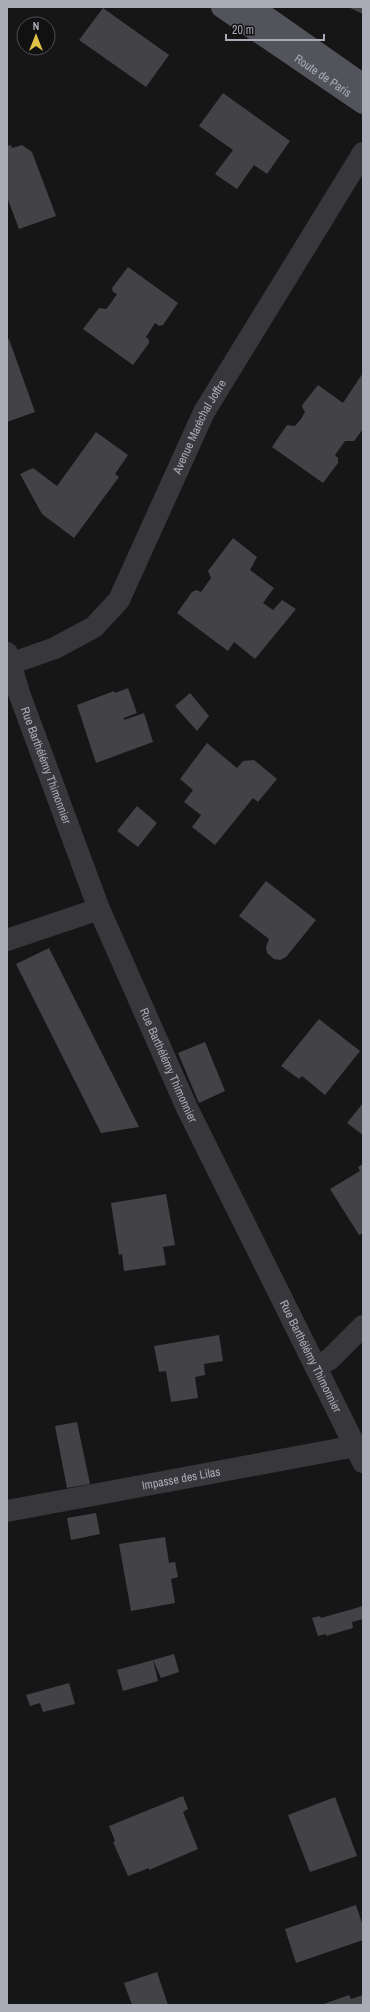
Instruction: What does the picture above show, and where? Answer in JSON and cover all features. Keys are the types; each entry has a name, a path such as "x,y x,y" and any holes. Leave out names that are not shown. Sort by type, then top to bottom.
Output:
{"main road":[{"name":"Route de Paris","path":"222,7 363,103"},
{"name":"Route de Paris","path":"255,8 363,85"}],"street":[{"name":"Avenue Maréchal Joffre","path":"8,661 55,648 94,627 119,600 204,412 363,153"},
{"name":"Rue Barthélémy Thimonnier","path":"8,661 99,908 187,1108 359,1454"},
{"path":"7,940 99,908"},
{"path":"316,1367 330,1359 363,1326"},
{"name":"Impasse des Lilas","path":"7,1511 359,1454"}],"building":[{"path":"348,7 363,7 363,14"},
{"path":"103,8 169,55 146,87 79,40"},
{"path":"223,93 290,141 267,174 254,165 237,189 215,174 233,150 199,126"},
{"path":"11,145 12,148 22,145 32,152 56,216 19,229 7,197 7,146"},
{"path":"128,267 178,303 163,325 159,326 155,323 146,337 149,340 149,343 133,365 83,329 99,308 106,309 111,303 117,294 113,292 112,288"},
{"path":"9,339 35,412 7,422 7,340"},
{"path":"363,373 363,429 354,441 345,441 335,455 338,458 338,463 323,483 272,447 287,425 295,426 301,419 305,412 302,407 303,404 318,385 343,403"},
{"path":"96,432 128,455 115,474 119,477 74,538 42,514 20,474 33,468 57,486"},
{"path":"233,538 257,557 250,570 274,588 263,603 273,610 282,600 296,609 255,659 234,642 228,651 177,613 192,592 196,590 201,592 211,578 208,571"},
{"path":"128,688 137,713 124,718 124,720 144,713 153,742 96,763 77,705 114,691 115,693"},
{"path":"190,693 209,716 197,731 175,706"},
{"path":"207,743 237,768 243,761 254,760 277,779 258,802 253,798 215,845 192,827 201,815 184,802 193,790 180,779"},
{"path":"137,806 157,823 138,847 117,831"},
{"path":"266,881 316,920 286,957 280,960 274,959 267,953 266,947 269,939 239,916"},
{"path":"49,948 139,1127 101,1133 16,964"},
{"path":"319,1019 360,1051 325,1095 302,1076 299,1079 281,1066"},
{"path":"205,1042 225,1091 199,1103 178,1053"},
{"path":"363,1103 363,1135 347,1123"},
{"path":"363,1164 363,1233 359,1235 330,1189 360,1171 358,1167"},
{"path":"166,1194 175,1245 163,1247 166,1265 124,1271 122,1254 119,1255 111,1203"},
{"path":"219,1335 223,1361 204,1364 205,1375 195,1377 198,1398 171,1402 166,1371 159,1372 154,1346"},
{"path":"77,1422 90,1484 67,1488 55,1426"},
{"path":"96,1513 100,1534 71,1540 67,1518"},
{"path":"165,1537 169,1563 175,1562 178,1577 171,1579 175,1603 131,1611 119,1544"},
{"path":"363,1606 363,1619 352,1622 353,1628 326,1636 326,1634 318,1636 312,1618 320,1616 321,1618"},
{"path":"174,1654 179,1672 161,1678 153,1660"},
{"path":"153,1660 158,1681 123,1691 117,1670"},
{"path":"69,1683 75,1704 43,1712 40,1703 30,1706 26,1695"},
{"path":"183,1796 188,1809 183,1812 198,1849 149,1870 149,1868 128,1876 113,1842 115,1841 109,1826"},
{"path":"335,1797 357,1856 310,1872 288,1815"},
{"path":"356,1905 363,1926 363,1940 296,1963 285,1929"},
{"path":"157,1972 168,2005 132,2005 124,1983"},
{"path":"349,1995 351,1999 363,1995 363,2005 321,2005"}]}
